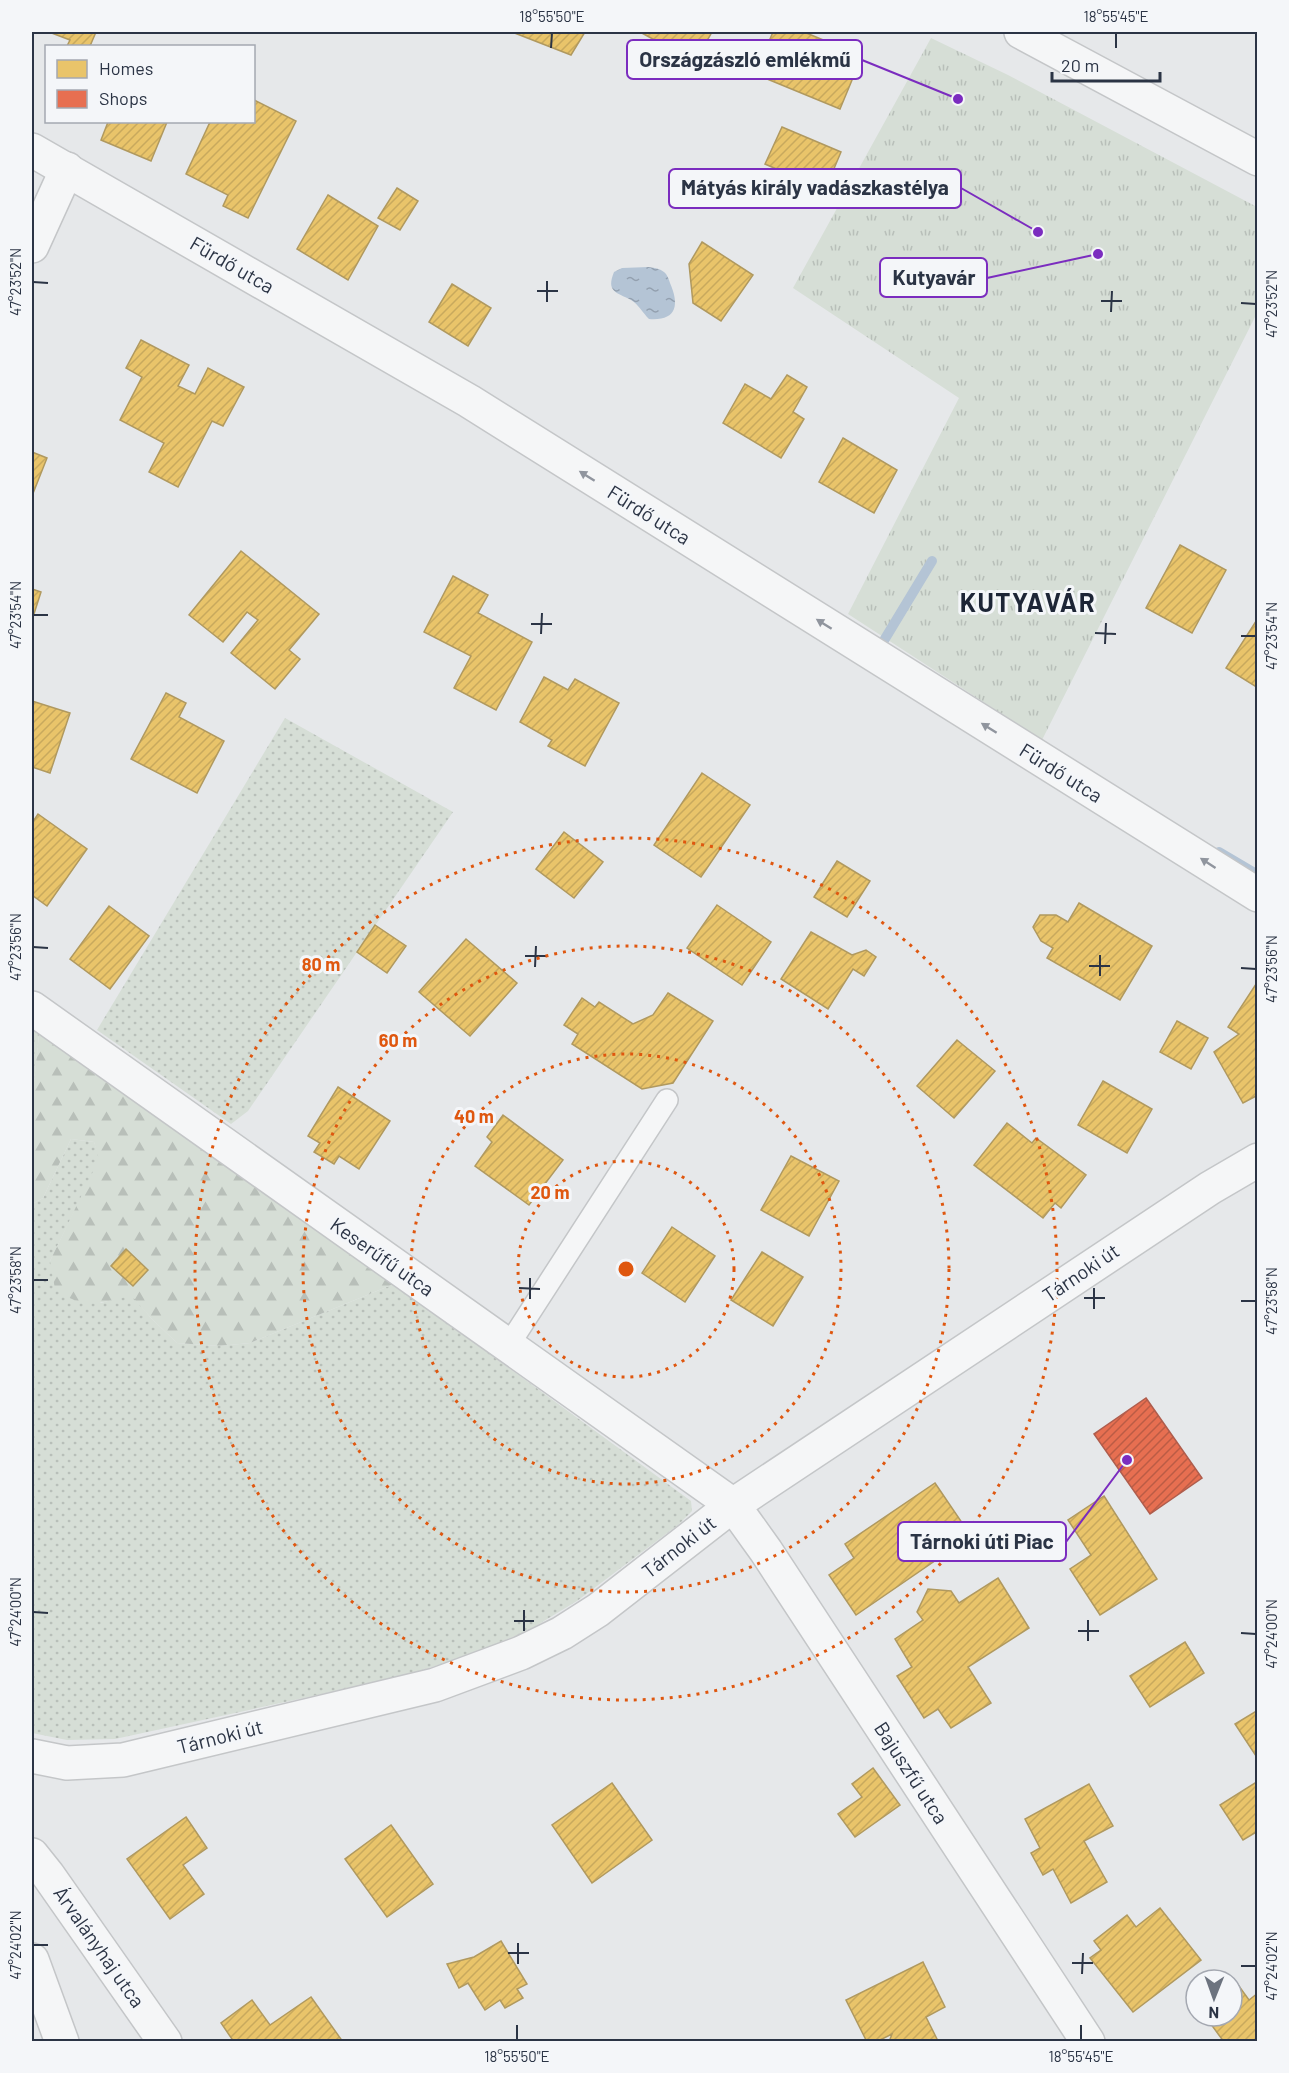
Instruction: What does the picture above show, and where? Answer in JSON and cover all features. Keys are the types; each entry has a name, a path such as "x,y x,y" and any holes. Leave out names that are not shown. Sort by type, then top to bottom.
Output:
{"street":[{"path":"1021,32 1257,159"},
{"name":"Fürdő utca","path":"32,150 469,401 1257,895"},
{"path":"32,246 67,169"},
{"name":"Keserűfű utca","path":"32,1008 733,1505"},
{"name":"Tárnoki út","path":"32,1756 68,1762 123,1761 435,1684 521,1653 562,1634 598,1610 733,1505 1200,1194 1257,1160"},
{"name":"Bajuszfű utca","path":"733,1505 766,1551 1088,2042"},
{"name":"Árvalányhaj utca","path":"32,1855 165,2042"},
{"path":"32,1960 62,2042"}],"lane":[{"path":"508,1346 667,1100"}],"green space":[{"path":"931,38 1008,75 1257,207 1257,313 1042,740 848,614 959,398 793,288"},
{"path":"285,718 453,812 248,1111 231,1124 97,1030"},
{"path":"32,1027 39,1034 32,1102"},
{"path":"39,1034 394,1284 250,1343 219,1346 177,1343 131,1295 101,1303 92,1303 74,1300 55,1289 50,1261 99,1159 94,1142 71,1139 43,1198 32,1204 32,1102"},
{"path":"71,1139 94,1142 100,1159 50,1261 101,1303 131,1294 151,1318 177,1343 219,1346 250,1343 394,1284 691,1501 692,1511 678,1525 577,1601 529,1630 468,1656 396,1678 115,1739 67,1740 32,1733 32,1204 43,1198"}],"water":[{"path":"649,267 664,272 668,277 675,299 670,315 658,319 649,319 634,302 617,293 611,284 614,272 622,268"}],"building: Homes":[{"path":"49,32 96,32 90,45 68,45 70,40"},
{"path":"512,32 585,32 571,55"},
{"path":"640,32 712,32 695,62"},
{"path":"773,32 804,32 862,56 840,109 755,74"},
{"path":"255,100 296,121 248,218 223,206 228,195 186,174 210,123 255,123"},
{"path":"108,123 167,123 151,161 101,140"},
{"path":"782,127 841,152 825,190 765,164"},
{"path":"397,188 418,201 400,230 378,218"},
{"path":"328,195 378,226 348,280 297,249"},
{"path":"702,242 753,275 721,321 693,303 689,264"},
{"path":"452,284 491,308 468,346 429,322"},
{"path":"141,340 189,365 178,386 195,394 208,368 244,387 223,426 212,421 178,487 149,472 164,443 120,420 142,377 126,368"},
{"path":"787,375 807,387 793,412 804,419 781,458 723,423 745,384 771,399"},
{"path":"843,438 897,470 874,513 819,482"},
{"path":"32,452 47,458 32,496"},
{"path":"1180,545 1226,570 1192,633 1146,608"},
{"path":"241,551 319,614 289,650 300,659 275,689 231,653 258,620 247,612 223,642 189,615"},
{"path":"453,576 488,595 478,613 532,642 496,710 454,688 471,656 424,632"},
{"path":"32,589 41,592 33,617 32,617"},
{"path":"1258,618 1258,688 1226,668"},
{"path":"544,677 568,690 575,679 619,703 585,766 548,746 552,740 520,722"},
{"path":"166,693 186,703 179,717 224,741 197,793 131,759"},
{"path":"32,701 70,713 50,773 32,767"},
{"path":"702,773 750,805 701,877 654,845"},
{"path":"38,814 87,849 47,906 32,895 32,823"},
{"path":"564,832 603,862 574,898 536,869"},
{"path":"837,861 870,881 847,917 814,897"},
{"path":"1079,903 1152,946 1120,1000 1047,958 1053,948 1041,941 1033,927 1040,915 1056,915 1068,922"},
{"path":"717,905 771,942 742,985 687,948"},
{"path":"109,906 149,936 110,989 70,959"},
{"path":"375,925 406,946 387,973 357,952"},
{"path":"811,932 852,955 866,950 876,957 864,976 853,969 828,1009 781,979"},
{"path":"466,939 517,983 470,1036 419,992"},
{"path":"1258,981 1258,1095 1243,1103 1214,1052 1239,1034 1228,1027"},
{"path":"668,993 713,1021 673,1083 642,1089 572,1044 578,1034 564,1025 582,998 595,1007 599,1002 633,1024 653,1015"},
{"path":"1177,1021 1208,1038 1191,1069 1160,1052"},
{"path":"957,1040 995,1071 954,1118 917,1086"},
{"path":"1103,1081 1152,1109 1127,1153 1078,1125"},
{"path":"338,1087 390,1121 359,1169 339,1156 334,1164 314,1152 320,1143 308,1136"},
{"path":"503,1115 563,1160 529,1205 475,1166 492,1142 487,1137"},
{"path":"1007,1123 1032,1143 1036,1138 1086,1175 1061,1208 1055,1203 1043,1218 974,1165"},
{"path":"791,1156 839,1181 809,1236 761,1210"},
{"path":"672,1227 715,1256 685,1302 642,1273"},
{"path":"126,1249 148,1270 133,1286 111,1266"},
{"path":"762,1252 803,1277 773,1326 731,1300"},
{"path":"935,1483 971,1536 856,1615 829,1575 854,1558 845,1544"},
{"path":"1104,1496 1157,1579 1100,1615 1070,1569 1091,1555 1068,1520"},
{"path":"998,1578 1029,1628 968,1667 991,1703 951,1728 938,1709 924,1718 897,1676 912,1667 895,1639 923,1620 917,1612 928,1589 951,1591 959,1603"},
{"path":"1185,1642 1204,1673 1150,1707 1130,1676"},
{"path":"1258,1710 1258,1759 1235,1724"},
{"path":"873,1768 900,1805 855,1837 838,1814 862,1797 852,1784"},
{"path":"1258,1781 1258,1831 1243,1840 1220,1805"},
{"path":"612,1783 652,1840 592,1883 552,1825"},
{"path":"1089,1784 1113,1826 1084,1841 1107,1882 1071,1903 1053,1869 1043,1875 1031,1853 1040,1848 1025,1819"},
{"path":"186,1817 207,1848 183,1865 204,1894 170,1919 127,1859"},
{"path":"391,1825 433,1884 387,1917 345,1859"},
{"path":"1160,1908 1201,1960 1191,1968 1184,1968 1184,1973 1133,2012 1090,1958 1101,1950 1094,1941 1127,1915 1136,1927"},
{"path":"501,1941 527,1984 517,1989 523,1998 505,2008 500,2000 485,2010 468,1983 459,1988 447,1964 474,1957"},
{"path":"923,1962 945,2007 926,2017 937,2039 936,2042 889,2042 892,2034 876,2042 867,2042 846,2000"},
{"path":"1244,1993 1249,2000 1258,1993 1258,2039 1254,2042 1224,2042 1214,2028 1244,2028"},
{"path":"311,1997 343,2042 234,2042 221,2023 252,2000 270,2025"}],"building: Shops":[{"path":"1146,1398 1202,1478 1150,1514 1094,1434"}],"waterway":[{"path":"880,647 932,561"},
{"path":"1219,852 1258,875"}],"place":[{"name":"Országzászló emlékmű","path":"958,99"},
{"name":"Mátyás király vadászkastélya","path":"1038,232"},
{"name":"Kutyavár","path":"1098,254"},
{"name":"Tárnoki úti Piac","path":"1127,1460"}],"district":[{"name":"KUTYAVÁR","path":"1028,603"}]}
